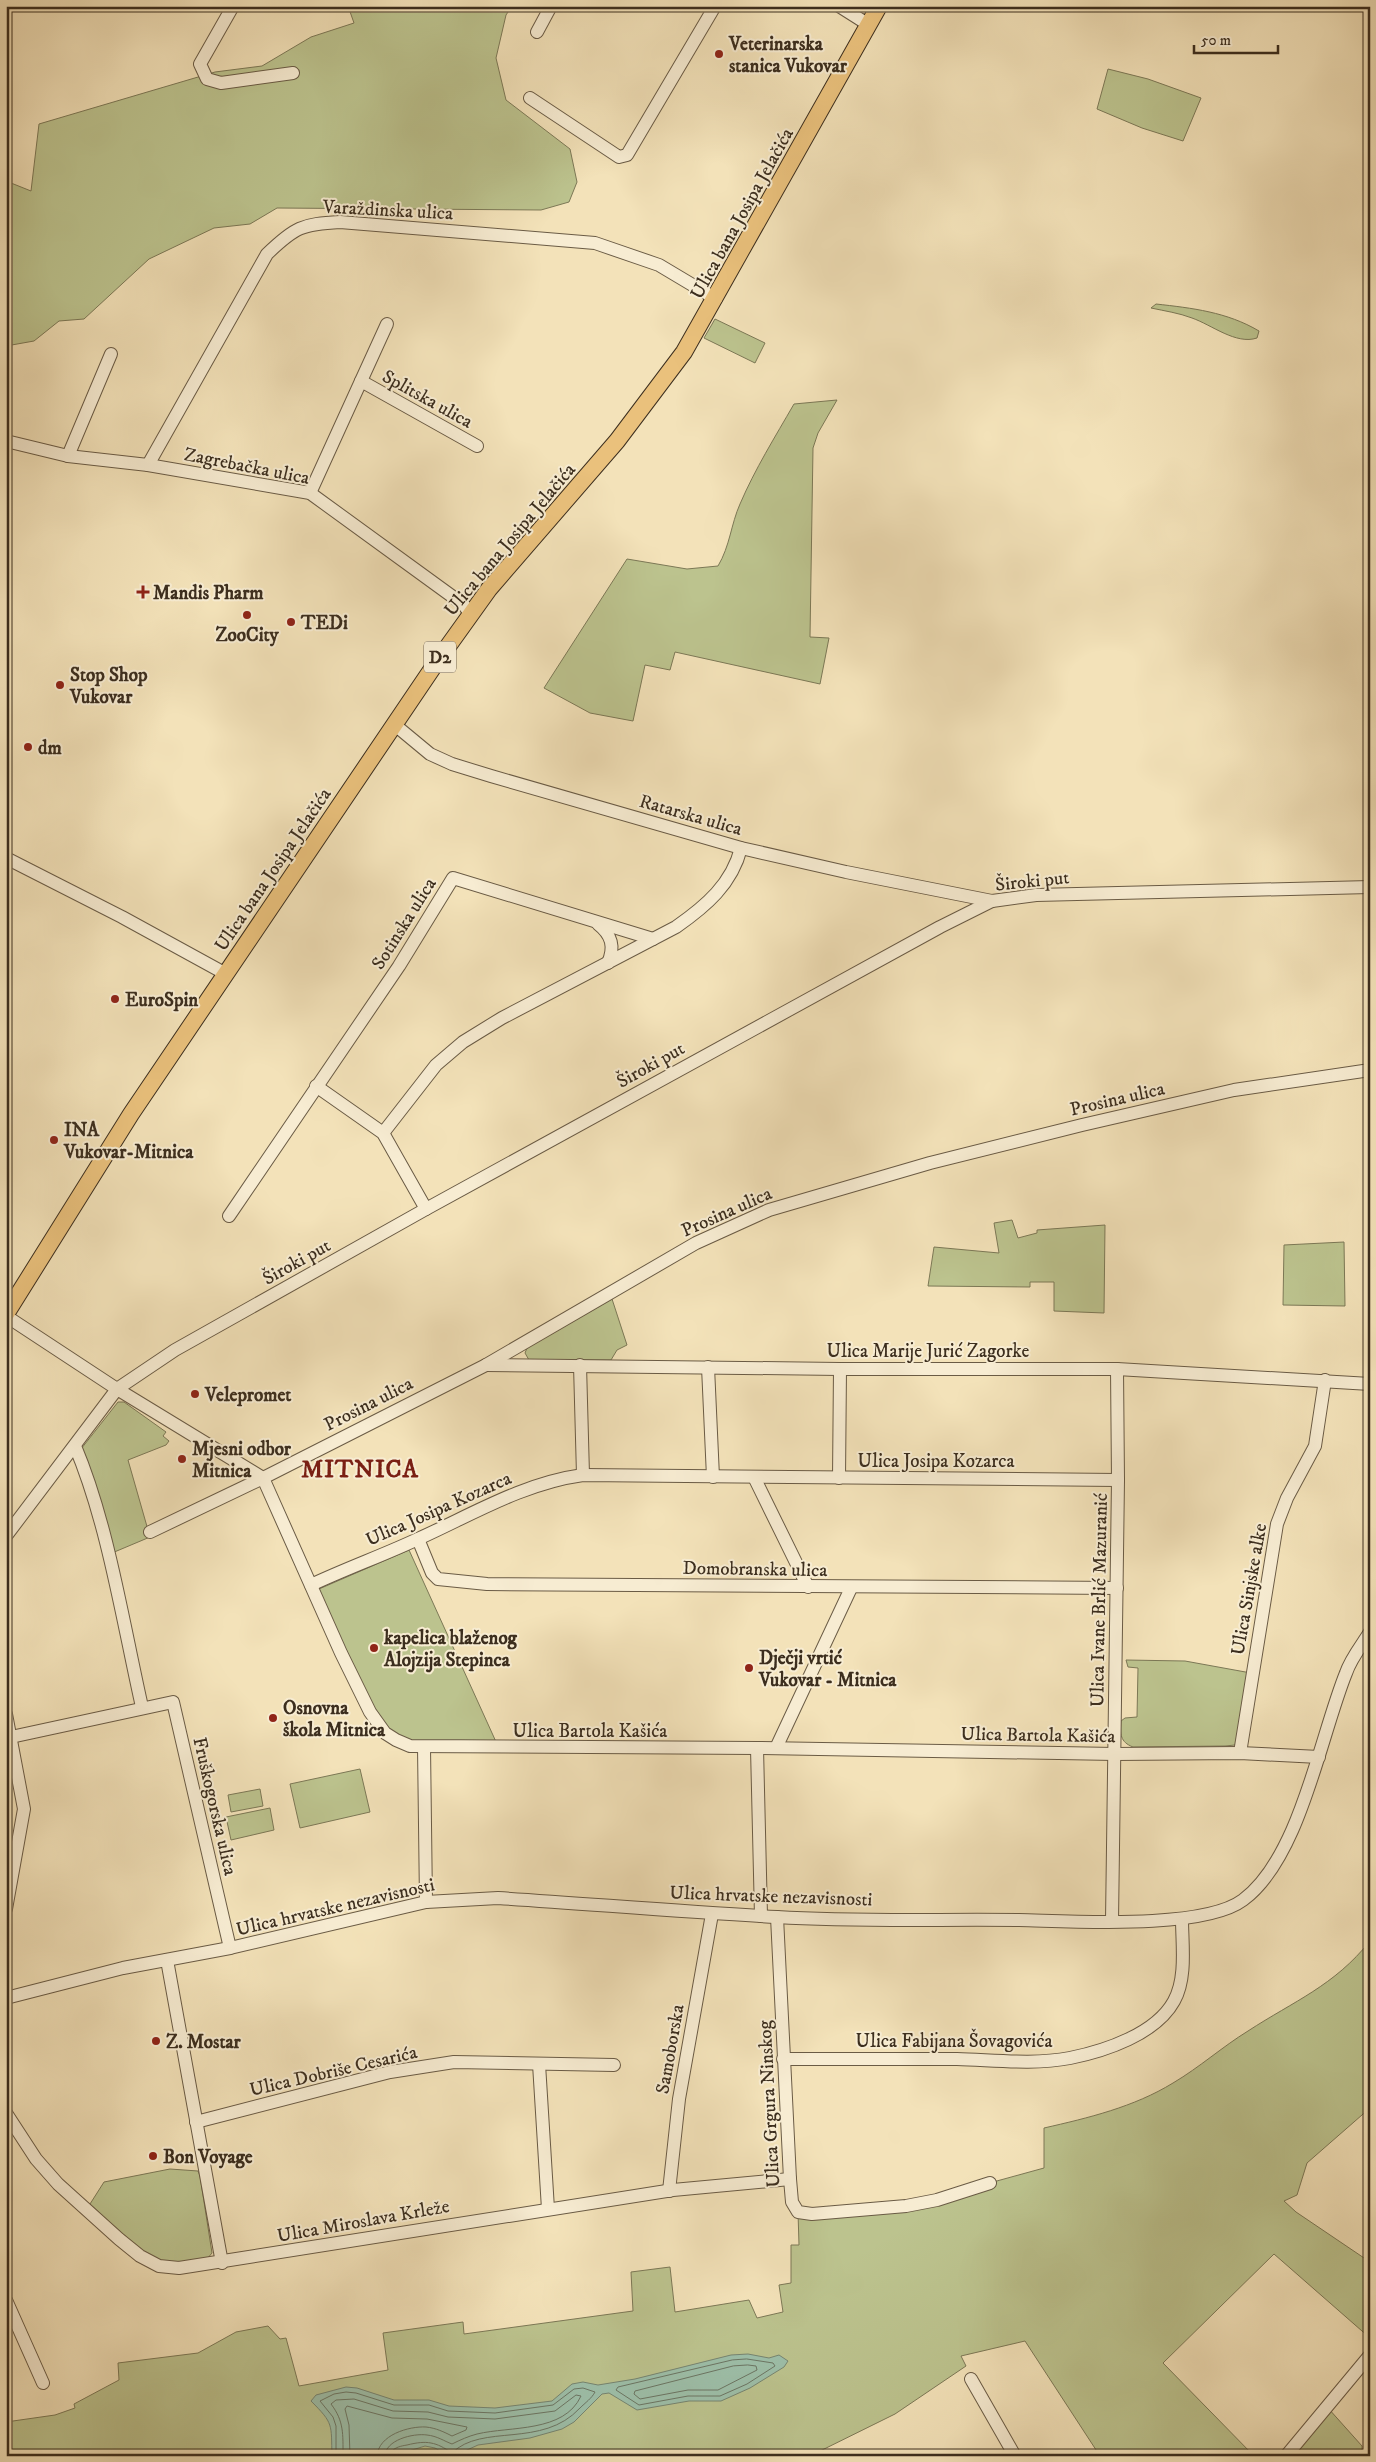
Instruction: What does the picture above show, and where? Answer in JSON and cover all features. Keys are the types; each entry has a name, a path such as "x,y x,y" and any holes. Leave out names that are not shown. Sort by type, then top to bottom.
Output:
{"main road":[{"name":"Ulica bana Josipa Jelačića","path":"6,1315 126,1122 470,614 511,562 642,410 684,352 716,299 879,6"}],"street":[{"path":"233,6 200,64 207,79 222,83 293,73"},
{"path":"537,32 551,6"},
{"path":"530,98 619,157 628,155 715,6"},
{"path":"839,6 868,25"},
{"name":"Varaždinska ulica","path":"148,465 268,254 284,237 312,223 340,222 595,243 659,265 716,299"},
{"name":"Splitska ulica","path":"310,493 387,324"},
{"path":"68,456 111,354"},
{"name":"Splitska ulica","path":"361,381 476,446"},
{"name":"Zagrebačka ulica","path":"6,441 68,456 148,465 310,493 464,605 470,614"},
{"name":"Ratarska ulica","path":"395,725 430,754 452,764 741,848 846,872 992,901"},
{"path":"383,1133 411,1094 449,1052 502,1018 608,963 695,914 728,881 741,848"},
{"path":"6,858 122,917 226,974"},
{"name":"Sotinska ulica","path":"229,1216 399,966 453,878 653,938"},
{"name":"Široki put","path":"6,1536 117,1389 175,1350 426,1209 940,927 992,901 1036,895 1370,887"},
{"path":"596,922 609,934 613,944 608,963"},
{"name":"Prosina ulica","path":"150,1532 263,1478 486,1365 696,1243 769,1210 922,1166 1082,1125 1234,1090 1370,1070"},
{"path":"316,1086 383,1133 426,1209"},
{"path":"6,1315 117,1389 263,1478"},
{"name":"Ulica Marije Jurić Zagorke","path":"486,1365 840,1369 1117,1369 1370,1384"},
{"path":"580,1366 583,1475"},
{"path":"708,1368 713,1477"},
{"path":"839,1478 840,1369"},
{"name":"Ulica Ivane Brlić Mazuranić","path":"1112,1921 1118,1480 1117,1369"},
{"name":"Ulica Sinjske alke","path":"1240,1753 1277,1524 1287,1498 1316,1446 1325,1380"},
{"path":"75,1446 85,1468 109,1557 142,1707"},
{"name":"Ulica Josipa Kozarca","path":"311,1585 418,1539 517,1492 555,1479 583,1475 1118,1480"},
{"name":"Ulica Bartola Kašića","path":"263,1478 348,1668 378,1724 396,1740 424,1747 776,1748 1114,1754 1240,1753 1319,1757"},
{"path":"754,1478 808,1588"},
{"name":"Domobranska ulica","path":"418,1539 432,1573 444,1581 535,1586 1117,1588"},
{"path":"776,1748 851,1588"},
{"name":"Ulica hrvatske nezavisnosti","path":"6,1998 123,1968 230,1948 426,1902 498,1898 777,1918 1112,1921 1182,1919 1218,1912 1243,1900 1267,1876 1280,1854 1319,1757 1346,1670 1370,1632"},
{"name":"Fruškogorska ulica","path":"11,1737 142,1707 173,1702 230,1948"},
{"path":"6,1714 24,1809 6,1909"},
{"path":"424,1747 426,1902"},
{"path":"757,1748 761,1916"},
{"name":"Samoborska","path":"669,2191 679,2099 712,1914"},
{"name":"Ulica Grgura Ninskog","path":"777,1918 790,2179 792,2202 798,2212 812,2214 906,2206 937,2200 990,2183"},
{"name":"Ulica Fabijana Šovagovića","path":"783,2059 1018,2061 1070,2058 1102,2049 1146,2029 1164,2014 1174,2000 1182,1968 1182,1919"},
{"path":"167,1960 222,2263"},
{"name":"Ulica Dobriše Cesarića","path":"196,2122 390,2072 454,2062 614,2065"},
{"path":"539,2064 548,2209"},
{"name":"Ulica Miroslava Krleže","path":"6,2113 36,2158 58,2184 140,2256 159,2266 179,2268 222,2263 669,2191 790,2179"},
{"path":"6,2300 43,2383"},
{"path":"1286,2456 1370,2355"},
{"path":"971,2379 1015,2456"}],"shaded area":[{"path":"348,6 512,6 506,15 496,58 506,100 570,149 577,182 569,202 541,210 277,208 250,224 214,228 149,259 84,319 59,321 34,341 6,346 6,181 31,191 39,124 215,72 262,66 311,37 354,23"},
{"path":"1108,69 1148,79 1201,98 1183,141 1142,128 1097,109"},
{"path":"1156,304 1196,309 1234,319 1259,331 1257,338 1241,339 1232,337 1187,316 1151,308"},
{"path":"715,319 765,343 755,363 704,338"},
{"path":"837,400 818,433 813,448 810,637 829,638 820,684 675,652 670,670 645,665 633,721 590,713 544,688 627,559 687,569 718,566 746,491 794,404"},
{"path":"1012,1220 1018,1238 1037,1233 1037,1230 1105,1225 1104,1313 1054,1311 1054,1282 1030,1282 1030,1287 928,1286 934,1247 999,1253 994,1223"},
{"path":"1344,1242 1345,1306 1283,1305 1284,1245"},
{"path":"612,1299 627,1345 617,1350 611,1360 529,1360 525,1353 527,1348"},
{"path":"118,1402 124,1402 166,1432 163,1436 169,1441 166,1445 128,1460 150,1537 112,1553 81,1449"},
{"path":"409,1550 497,1744 432,1744 407,1741 397,1737 386,1727 375,1712 352,1669 319,1589"},
{"path":"1126,1660 1185,1661 1251,1673 1239,1741 1235,1745 1225,1746 1133,1747 1126,1743 1122,1737 1121,1721 1125,1718 1137,1717 1138,1668 1128,1667"},
{"path":"360,1769 370,1812 300,1828 290,1784"},
{"path":"260,1789 263,1806 231,1812 228,1795"},
{"path":"270,1808 274,1830 231,1840 226,1817"},
{"path":"1370,1941 1370,2108 1307,2163 1297,2195 1284,2201 1296,2212 1370,2262 1370,2338 1274,2254 1163,2363 1254,2456 1100,2456 1025,2341 961,2356 966,2366 895,2414 810,2456 6,2456 6,2422 55,2415 75,2408 74,2404 119,2380 118,2363 198,2353 236,2332 268,2326 280,2339 286,2338 299,2386 388,2370 383,2333 463,2322 464,2334 633,2311 631,2272 670,2267 675,2312 749,2300 757,2318 783,2312 779,2285 791,2283 791,2245 799,2245 798,2212 906,2206 1044,2168 1044,2128 1094,2116 1127,2105 1173,2083 1238,2037 1313,1992 1342,1970"},
{"path":"170,2169 198,2171 212,2253 207,2259 171,2262 159,2260 148,2255 127,2240 90,2204 104,2182"},
{"path":"1328,2408 1362,2446 1362,2452 1358,2456 1286,2456"}],"water":[{"path":"748,2354 769,2358 779,2355 788,2361 784,2367 750,2388 721,2401 689,2401 637,2410 609,2393 602,2394 574,2422 562,2429 530,2438 478,2445 456,2455 445,2454 435,2448 425,2446 393,2456 332,2456 330,2425 324,2415 311,2401 316,2395 346,2387 357,2388 394,2400 429,2400 449,2406 495,2408 552,2401 572,2384 583,2382 598,2385 635,2379 731,2355"}],"place":[{"name":"Veterinarska stanica Vukovar","path":"719,54"},
{"name":"Mandis Pharm","path":"143,592"},
{"name":"ZooCity","path":"247,615"},
{"name":"TEDi","path":"291,622"},
{"name":"Stop Shop Vukovar","path":"60,685"},
{"name":"dm","path":"28,747"},
{"name":"EuroSpin","path":"115,999"},
{"name":"INA Vukovar-Mitnica","path":"54,1140"},
{"name":"Velepromet","path":"195,1394"},
{"name":"Mjesni odbor Mitnica","path":"182,1459"},
{"name":"kapelica blaženog Alojzija Stepinca","path":"374,1648"},
{"name":"Dječji vrtić Vukovar - Mitnica","path":"749,1668"},
{"name":"Osnovna škola Mitnica","path":"273,1718"},
{"name":"Z. Mostar","path":"156,2041"},
{"name":"Bon Voyage","path":"153,2156"}],"district":[{"name":"MITNICA","path":"360,1469"}]}
